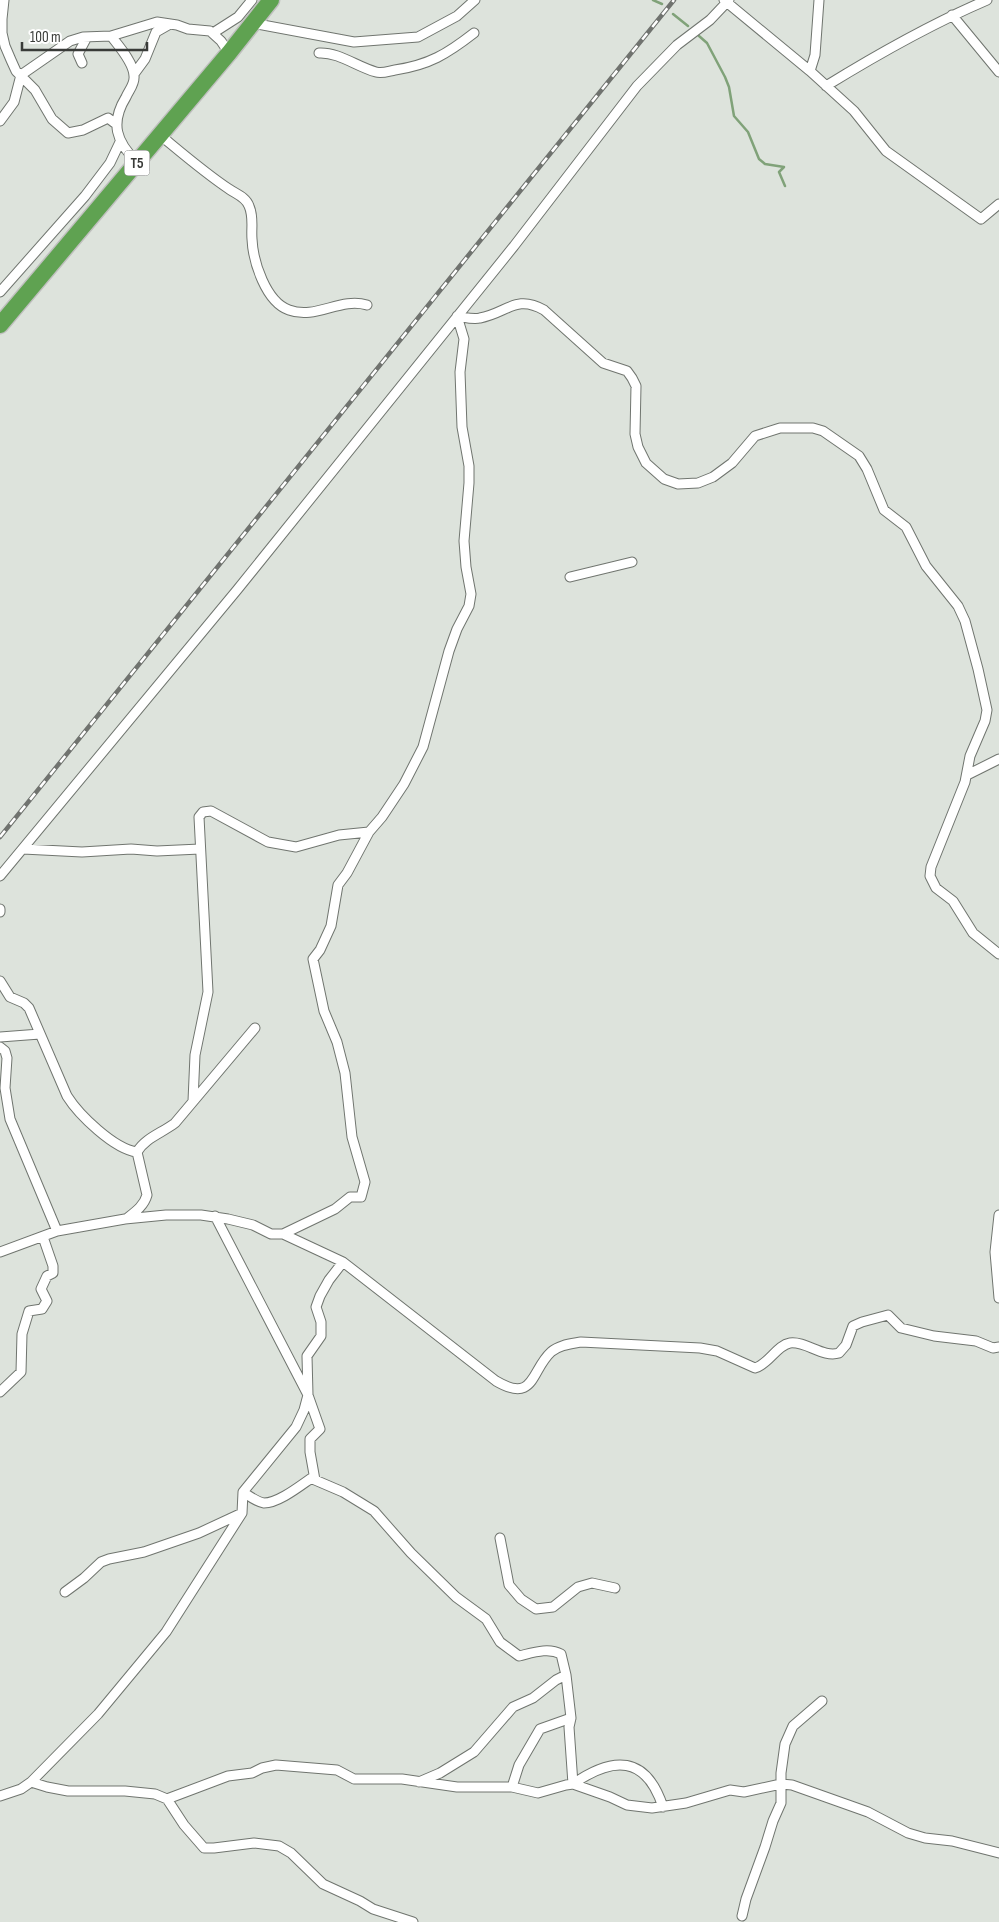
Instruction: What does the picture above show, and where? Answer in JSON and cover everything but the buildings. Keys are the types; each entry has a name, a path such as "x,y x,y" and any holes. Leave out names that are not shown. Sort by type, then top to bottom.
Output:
{"highway":[{"name":"T5","path":"0,325 229,53 271,0"}],"street":[{"path":"4,0 2,19 5,46 16,70 35,90 52,119 68,133 83,130 108,118 116,124"},
{"path":"213,33 238,17 252,0"},
{"path":"251,23 354,42 418,37 457,16 475,0"},
{"path":"810,71 815,54 819,0"},
{"path":"826,86 875,56 952,15 987,0"},
{"path":"0,876 237,590 514,246 637,86 677,45 710,20 727,1 854,111 886,151 981,219 999,204"},
{"path":"952,15 999,72"},
{"path":"0,121 14,102 21,75 70,41 87,37 111,36 157,22 188,29 210,31 221,41 229,53"},
{"path":"134,74 145,59 156,32 170,24"},
{"path":"319,53 328,52 378,73 409,68 432,61 456,47 474,33"},
{"path":"111,36 127,58 134,74 133,84 119,108 116,124 120,142 137,162"},
{"path":"82,63 78,54 87,37"},
{"path":"160,135 207,174 248,203 252,212 251,238 254,253 268,293 277,304 289,310 303,313 352,302 367,305"},
{"path":"0,292 85,196 110,163 120,142"},
{"path":"457,316 479,319 517,304 525,302 535,305 544,310 603,363 627,371 636,386 635,434 638,446 646,463 654,471 678,484 698,483 714,477 732,463 755,436 780,428 813,428 823,431 859,456 867,468 884,510 906,527 926,566 958,606 978,669 987,716 970,756 967,775 931,868 930,876 936,888 953,901 973,933 999,954"},
{"path":"283,1234 335,1209 350,1197 361,1197 365,1182 352,1137 345,1073 337,1042 324,1011 313,968 313,959 320,950 331,926 338,885 347,873 369,832 382,818 404,784 423,747 449,651 457,629 469,606 471,594 464,541 469,466 462,427 460,372 464,339 457,316"},
{"path":"570,577 632,562"},
{"path":"967,775 999,759"},
{"path":"193,1101 195,1055 208,992 199,817 203,812 211,811 268,842 296,847 339,835 369,832"},
{"path":"22,849 82,852 200,849"},
{"path":"0,981 10,997 26,1005 67,1096 74,1107 112,1141 129,1151 137,1152"},
{"path":"126,1219 139,1208 147,1195 137,1152 141,1145 163,1133 175,1123 255,1028"},
{"path":"0,1037 40,1034"},
{"path":"0,1047 5,1051 7,1058 3,1088 17,1138 57,1231"},
{"path":"0,1252 57,1231 126,1219 166,1215 215,1216 253,1225 271,1234 283,1234 343,1262 496,1381 506,1387 516,1389 526,1386 535,1377 551,1352 562,1345 580,1342 700,1348 718,1351 755,1368 772,1358 788,1344 796,1344 828,1353 840,1353 846,1345 851,1329 856,1324 888,1315 901,1328 934,1336 976,1341 998,1348"},
{"path":"999,1215 995,1252 999,1298"},
{"path":"215,1216 308,1395 320,1429 310,1439 310,1452 314,1468 313,1477"},
{"path":"0,1392 21,1372 22,1334 29,1310 42,1309 47,1301 41,1289 47,1276 53,1273 54,1266 42,1236"},
{"path":"0,1796 21,1789 31,1782 98,1714 166,1632 242,1513 243,1492 296,1427 304,1410 308,1395 307,1356 321,1336 321,1322 316,1307 320,1296 343,1262"},
{"path":"243,1492 266,1503 281,1498 313,1477"},
{"path":"313,1477 317,1481 344,1492 374,1511 410,1553 456,1597 486,1619 503,1646 519,1656 538,1651 561,1654 566,1675 571,1718 569,1727 572,1784"},
{"path":"64,1592 84,1578 101,1562 144,1552 199,1533 242,1513"},
{"path":"500,1538 509,1585 521,1598 536,1609 552,1607 578,1587 592,1583 615,1588"},
{"path":"419,1782 440,1773 474,1752 513,1707 533,1698 556,1680 566,1675"},
{"path":"742,1916 746,1899 781,1803 781,1773 785,1744 793,1726 822,1701"},
{"path":"512,1787 519,1765 540,1729 549,1724 571,1718"},
{"path":"167,1799 228,1776 252,1773 262,1768 276,1765 337,1770 354,1779 379,1778 457,1787 512,1787 538,1793 572,1784 597,1770 621,1764 629,1765 654,1784 663,1807"},
{"path":"31,1782 47,1788 68,1791 125,1791 155,1794 167,1799 184,1825 204,1848 254,1843 279,1846 305,1865 323,1884 373,1909 413,1922"},
{"path":"572,1784 638,1808 663,1807 693,1801 730,1790 744,1792 775,1785 792,1785 868,1812 908,1833 925,1838 952,1841 999,1853"}],"waterway":[{"path":"653,0 662,4"},
{"path":"673,14 688,26"},
{"path":"699,36 707,43 725,77 729,87 734,116 748,132 759,159 765,164 784,167 779,172 785,186"}],"railway":[{"path":"0,837 674,0"}]}
